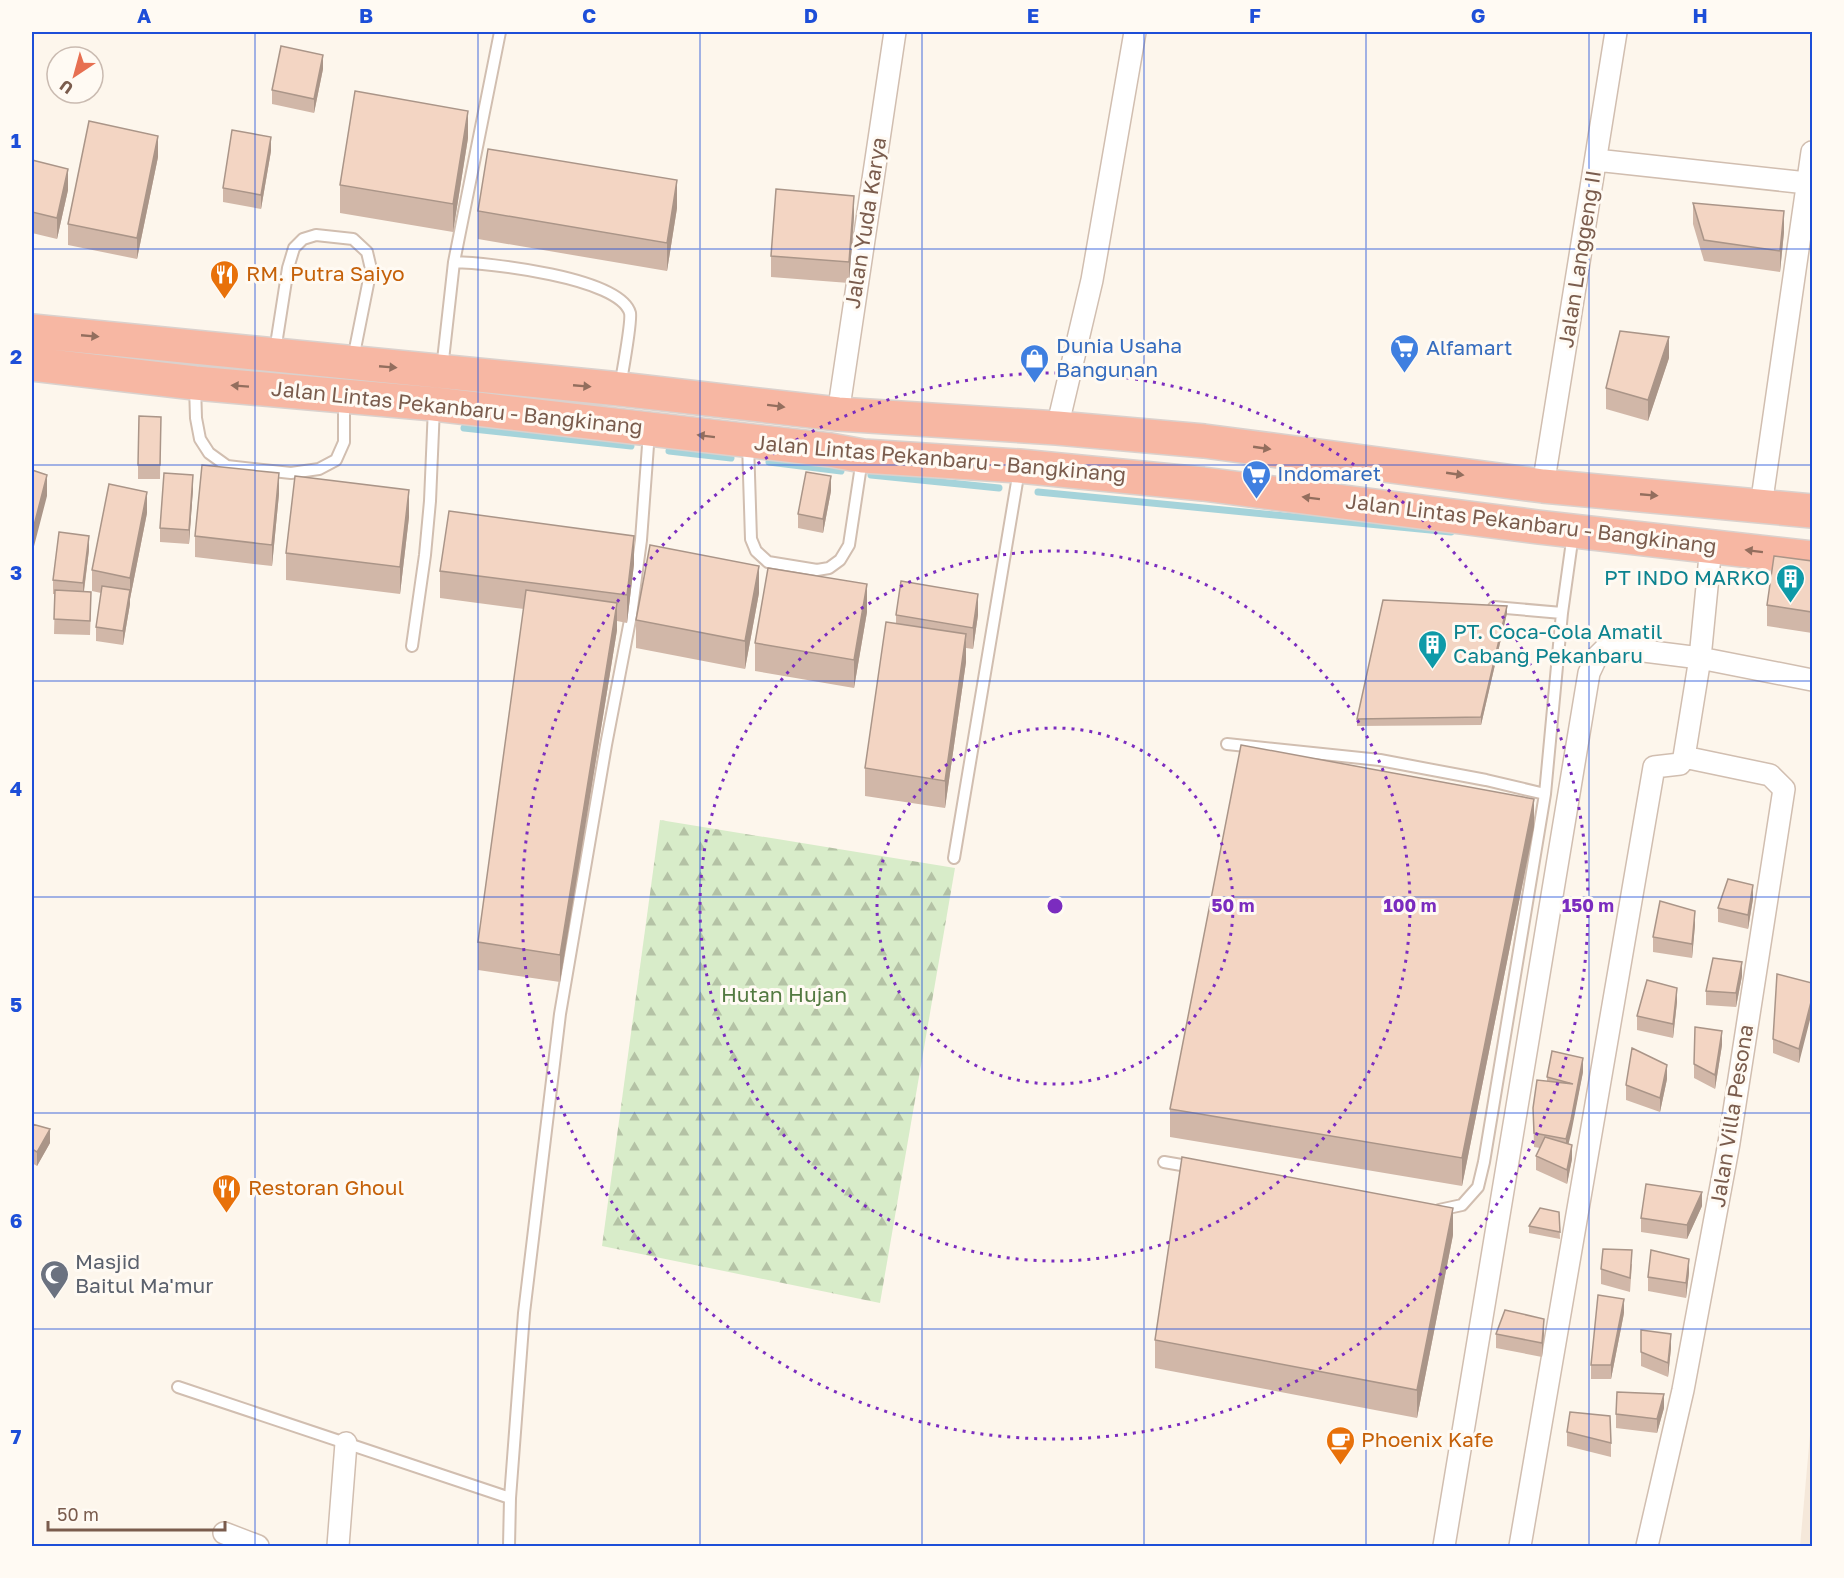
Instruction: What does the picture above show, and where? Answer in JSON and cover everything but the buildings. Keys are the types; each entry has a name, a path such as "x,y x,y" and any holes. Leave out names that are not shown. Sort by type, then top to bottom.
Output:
{"highway":[{"name":"Jalan Lintas Pekanbaru - Bangkinang","path":"32,331 620,389 837,414 1057,428 1204,441 1543,486 1812,511"},
{"name":"Jalan Lintas Pekanbaru - Bangkinang","path":"32,364 434,404 863,456 1019,466 1203,483 1574,531 1812,558"},
{"path":"1203,483 1204,441"}],"street":[{"name":"Jalan Yuda Karya","path":"837,414 895,32"},
{"path":"1057,428 1092,280 1135,32"},
{"name":"Jalan Langgeng II","path":"1543,486 1616,32"},
{"path":"1761,506 1812,152"},
{"path":"1596,160 1807,183"},
{"path":"1520,1546 1654,767 1680,764 1684,757 1700,658 1711,546"},
{"path":"1444,1546 1589,673 1596,658 1605,650 1620,648 1700,658 1812,680"},
{"name":"Jalan Villa Pesona","path":"1647,1546 1683,1390 1723,1177 1784,789 1770,775 1684,757"},
{"path":"338,1546 346,1443"},
{"path":"224,1533 258,1546"}],"lane":[{"path":"442,372 454,262 500,32"},
{"path":"274,354 288,268 294,248 303,239 316,235 353,239 367,252 371,269 352,364"},
{"path":"454,262 527,268 599,288 622,300 630,315 620,389"},
{"path":"195,382 196,418 200,439 209,453 227,466 291,473 319,469 336,460 344,442 344,396"},
{"path":"412,646 430,501 434,404"},
{"path":"509,1546 510,1498 524,1313 560,1014 631,615 641,540 649,429"},
{"path":"748,441 751,539 756,551 768,562 817,570 829,568 840,560 849,544 863,456"},
{"path":"954,858 1019,466"},
{"path":"1431,1208 1442,1210 1462,1205 1478,1187 1484,1162 1545,794 1562,613 1574,531"},
{"path":"1488,606 1562,613"},
{"path":"1227,744 1380,760 1486,780 1545,794"},
{"path":"1164,1162 1199,1168"},
{"path":"178,1387 510,1498"}],"shaded area":[{"path":"1812,1413 1812,1546 1800,1546"}],"green space":[{"name":"Hutan Hujan","path":"660,820 955,868 880,1303 602,1246"}],"waterway":[{"path":"464,428 631,446"},
{"path":"669,451 731,458"},
{"path":"769,462 841,471"},
{"path":"871,475 999,488"},
{"path":"1038,492 1451,532"}],"place":[{"name":"RM. Putra Saiyo","path":"225,300"},
{"name":"Alfamart","path":"1405,374"},
{"name":"Dunia Usaha Bangunan","path":"1035,384"},
{"name":"Indomaret","path":"1256,500"},
{"name":"PT INDO MARKO","path":"1791,604"},
{"name":"PT. Coca-Cola Amatil Cabang Pekanbaru","path":"1432,670"},
{"name":"Restoran Ghoul","path":"227,1214"},
{"name":"Masjid Baitul Ma'mur","path":"54,1300"},
{"name":"Phoenix Kafe","path":"1340,1466"}]}
